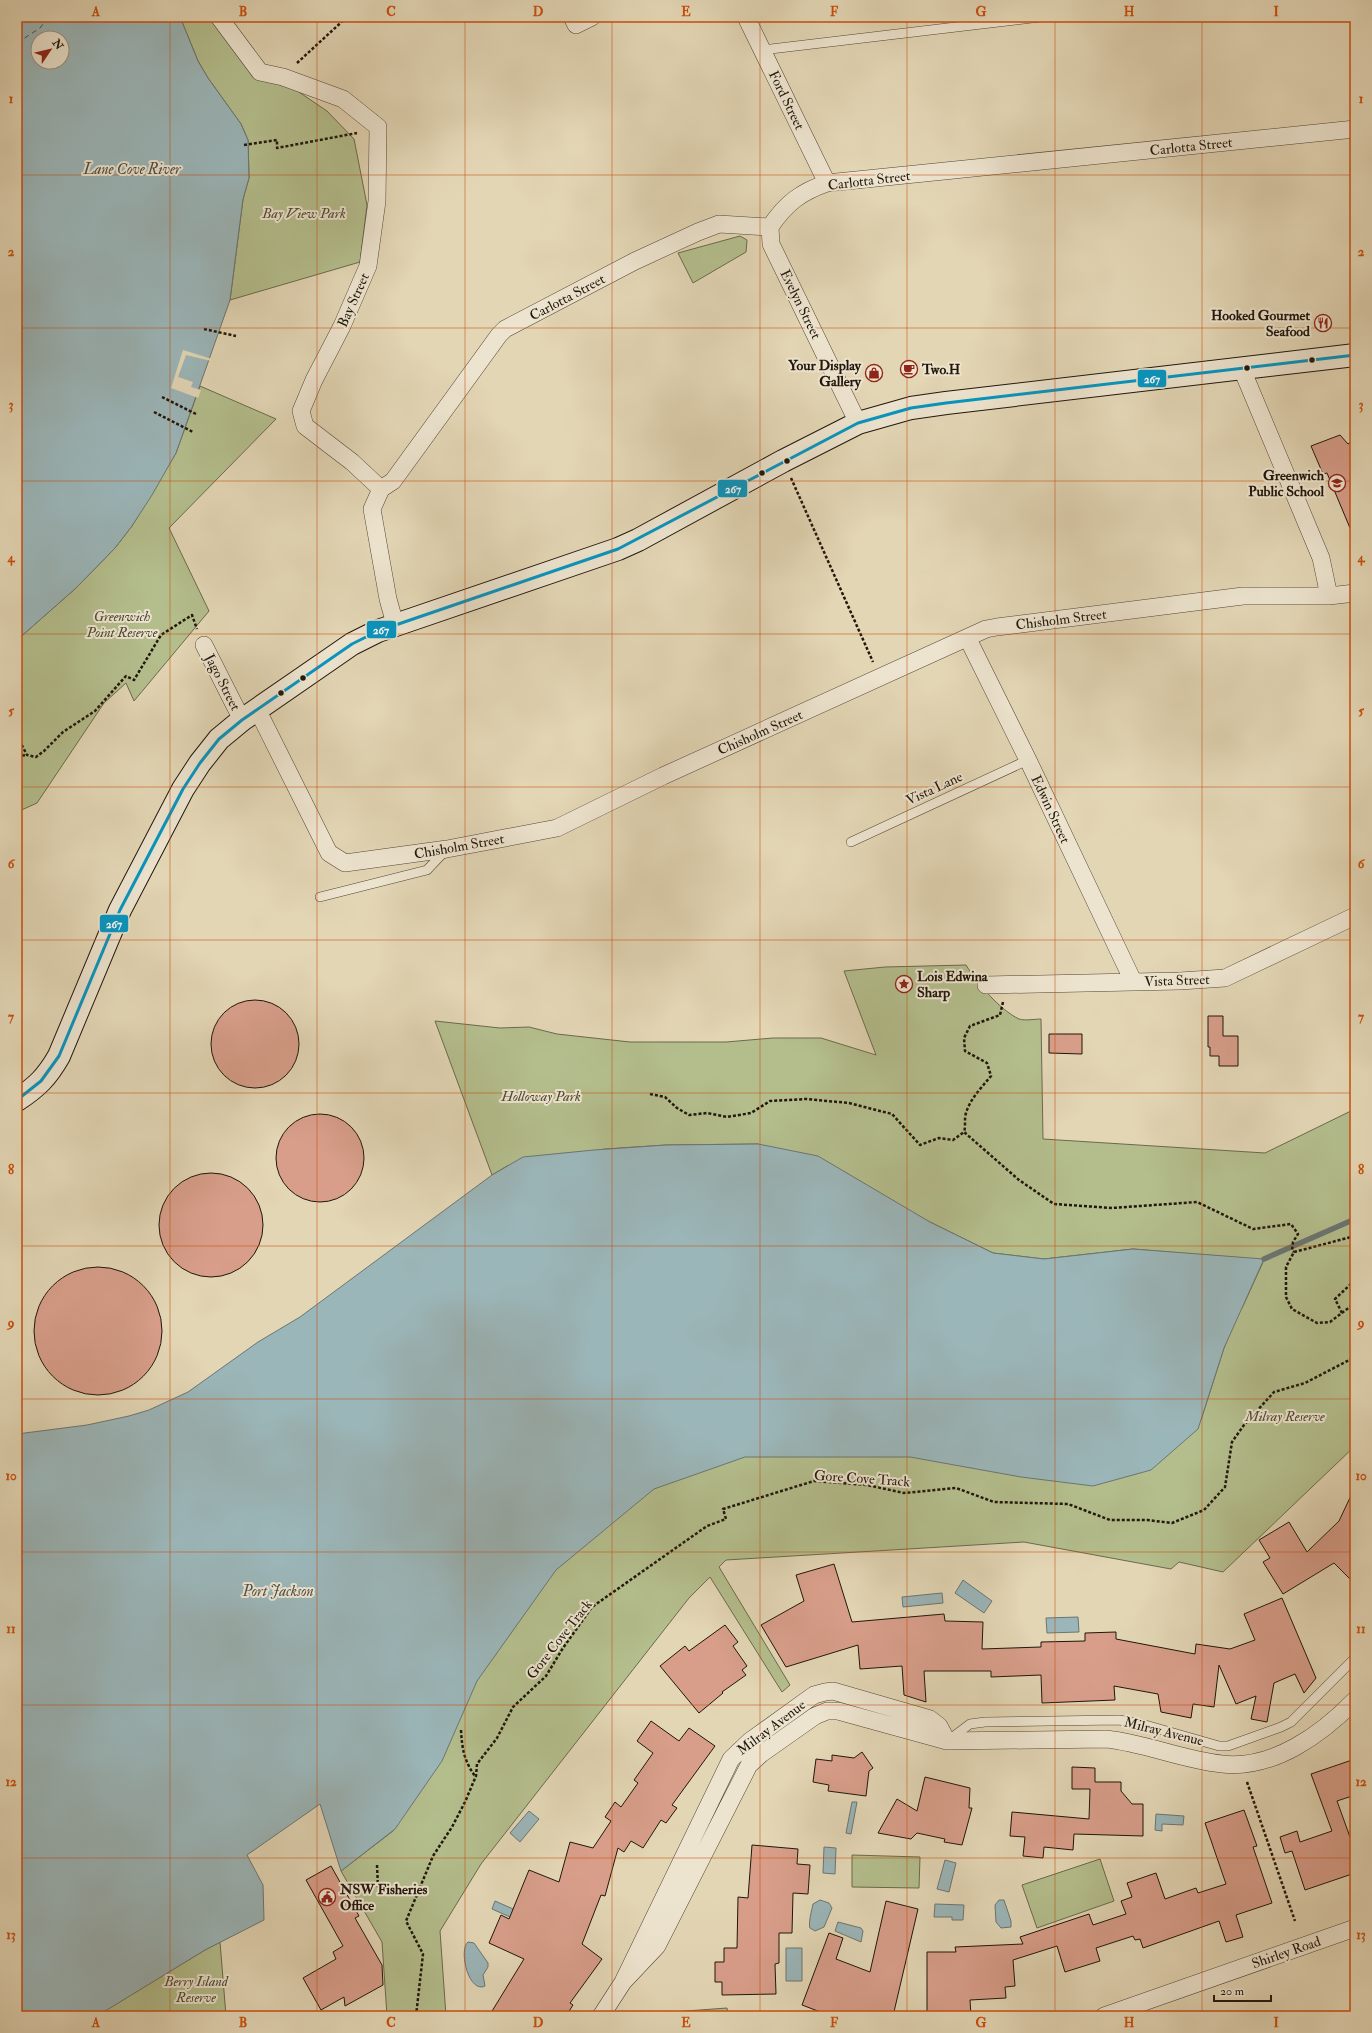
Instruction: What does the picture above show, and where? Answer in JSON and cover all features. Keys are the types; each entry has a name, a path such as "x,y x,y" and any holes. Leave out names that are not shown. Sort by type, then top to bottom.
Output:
{"street":[{"path":"219,17 260,72 283,77 343,99 378,127"},
{"path":"574,21 592,17"},
{"name":"Ford Street","path":"746,17 827,183"},
{"name":"Bay Street","path":"378,127 377,201 368,266 342,326 300,411 305,426 352,462 381,490"},
{"name":"Carlotta Street","path":"381,490 393,481 499,335 505,329 635,261 698,232 719,224 770,227 778,214 806,190 827,183 1355,129"},
{"name":"Evelyn Street","path":"770,227 771,244 858,423"},
{"path":"17,1100 32,1090 49,1074 59,1056 120,910 183,789 200,763 219,739 250,714 352,644 395,624 618,549 650,534 783,461 858,423 885,414 939,404 1241,367 1355,355"},
{"path":"1241,367 1321,558 1329,596"},
{"path":"381,490 372,509 388,600 395,624"},
{"name":"Chisholm Street","path":"250,714 329,853 345,863 447,849 557,828 663,776 968,639 986,629 997,626 1243,596 1329,596 1355,593"},
{"name":"Edwin Street","path":"968,639 1028,760 1133,981"},
{"name":"Jago Street","path":"204,645 250,714"},
{"name":"Vista Street","path":"986,985 1180,981 1225,978 1355,916"},
{"name":"Milray Avenue","path":"601,2016 623,1982 731,1759 750,1741 820,1692 833,1691 930,1719 939,1726 947,1741 1106,1738 1214,1763 1243,1764 1267,1760 1301,1743 1331,1723 1355,1700"},
{"name":"Shirley Road","path":"1104,2016 1355,1928"}],"lane":[{"path":"762,50 1040,17"},
{"name":"Vista Lane","path":"851,842 1028,760"},
{"path":"320,897 427,870 447,849"},
{"name":"Milray Avenue","path":"947,1741 970,1724 1109,1719 1142,1724 1219,1746 1228,1746 1291,1722 1355,1658"}],"path":[{"path":"283,77 314,46 347,17"},
{"path":"244,145 276,140 277,148 342,137 378,127"},
{"path":"204,329 236,336"},
{"path":"162,397 196,414"},
{"path":"154,412 193,432"},
{"path":"783,461 881,678"},
{"path":"17,756 36,756 44,751 63,732 94,711 126,676 134,680 161,635 192,615 204,645"},
{"path":"17,736 27,755"},
{"path":"650,1094 665,1097 676,1108 689,1115 708,1113 727,1117 751,1113 770,1101 806,1099 849,1103 892,1114 920,1145 939,1138 953,1140 964,1132 966,1114 977,1093 991,1076 987,1063 965,1051 964,1038 970,1026 1000,1015 1003,1001 986,985"},
{"path":"964,1132 1019,1180 1054,1204 1112,1208 1197,1202 1253,1229 1291,1224 1298,1234 1293,1242 1293,1251 1286,1267 1286,1297 1292,1309 1316,1323 1330,1322 1355,1303"},
{"path":"1293,1251 1355,1236"},
{"path":"1342,1313 1335,1299 1355,1280"},
{"name":"Gore Cove Track","path":"416,2016 423,1954 406,1921 433,1856 452,1827 476,1776 477,1764 497,1738 513,1707 546,1676 563,1648 592,1607 707,1526 726,1519 723,1509 814,1481 867,1485 904,1493 956,1488 994,1502 1068,1504 1110,1520 1147,1520 1172,1523 1204,1510 1226,1487 1232,1442 1244,1425 1274,1392 1305,1383 1355,1357"},
{"path":"461,1730 462,1749 468,1766 476,1776"},
{"path":"1243,1764 1249,1789 1295,1922"},
{"path":"377,1865 378,1886 418,1893"}],"green space":[{"name":"Bay View Park","path":"180,17 214,17 256,63 327,111 354,139 367,205 360,262 230,300 243,199 249,178 248,140 241,124 208,78 198,61"},
{"path":"740,236 747,240 746,252 693,283 678,253"},
{"name":"Greenwich Point Reserve","path":"200,386 276,419 169,528 209,611 134,701 126,683 104,703 37,803 17,812 17,640 76,588 115,548 132,526 176,453"},
{"path":"966,965 976,980 997,1003 1012,1015 1021,1020 1041,1019 1043,1139 1265,1153 1355,1109 1355,1446 1223,1572 1179,1562 1171,1569 1024,1542 726,1560 719,1567 790,1685 782,1692 710,1577 689,1598 481,1864 440,1931 446,2016 387,2016 382,1942 341,1871 393,1831 466,1695 600,1506 779,1439 1201,1420 1224,1348 1239,1311 1243,1306 1264,1260 1133,1249 1044,1259 993,1253 930,1222 758,1144 666,1145 605,1149 507,1166 492,1175 435,1021 500,1028 529,1027 557,1034 630,1042 726,1042 773,1038 821,1038 876,1055 844,971 885,967"},
{"path":"852,1855 920,1857 919,1888 852,1887"},
{"path":"1100,1859 1114,1901 1037,1928 1022,1885"},
{"name":"Berry Island Reserve","path":"220,1942 226,2016 96,2016 205,1950"},
{"path":"727,2008 728,2016 660,2016 659,2013"}],"water":[{"name":"Lane Cove River","path":"17,17 180,17 198,61 208,78 241,124 248,140 249,178 243,199 230,300 176,453 132,526 115,548 76,588 17,640"},
{"name":"Port Jackson","path":"758,1144 818,1156 930,1222 993,1253 1044,1259 1133,1249 1264,1259 1224,1348 1198,1429 1151,1470 1093,1486 1021,1477 910,1457 745,1457 654,1489 556,1570 477,1681 442,1761 395,1829 341,1871 320,1804 247,1855 263,1885 264,1920 205,1950 97,2016 17,2016 17,1434 87,1425 129,1416 149,1410 188,1392 258,1342 300,1317 492,1175 523,1157 666,1145"},
{"path":"963,1580 992,1601 984,1613 955,1593"},
{"path":"942,1593 943,1603 903,1607 902,1597"},
{"path":"1078,1617 1079,1632 1047,1633 1046,1618"},
{"path":"852,1802 857,1802 851,1834 846,1833"},
{"path":"529,1811 539,1819 520,1842 510,1833"},
{"path":"1156,1814 1184,1816 1183,1825 1162,1824 1162,1831 1155,1830"},
{"path":"824,1847 836,1848 835,1874 823,1873"},
{"path":"945,1860 956,1863 949,1892 937,1889"},
{"path":"820,1900 829,1903 832,1908 824,1927 815,1931 810,1928 810,1916 813,1904"},
{"path":"999,1900 1004,1900 1011,1921 1011,1927 1001,1928 996,1922 995,1905"},
{"path":"495,1901 520,1912 517,1920 492,1909"},
{"path":"935,1904 964,1905 963,1920 952,1920 952,1917 934,1917"},
{"path":"838,1922 861,1928 863,1931 861,1942 835,1931"},
{"path":"468,1942 474,1943 488,1963 488,1967 483,1975 485,1986 477,1986 472,1981 466,1968 464,1952 465,1946"},
{"path":"786,1948 802,1948 802,1981 786,1981"}],"pier":[{"path":"183,350 212,359 211,361 186,355 178,377 193,382 191,387 201,390 198,398 171,388"}],"building":[{"path":"1340,435 1348,444 1355,439 1355,540 1327,473 1323,474 1311,446"},
{"path":"246,1000 264,1000 280,1007 292,1019 299,1035 299,1053 292,1069 280,1081 264,1088 246,1088 230,1081 218,1069 211,1053 211,1035 218,1019 230,1007"},
{"path":"1208,1016 1223,1016 1223,1036 1238,1036 1238,1066 1219,1066 1219,1056 1210,1056 1210,1047 1208,1047"},
{"path":"1049,1034 1082,1034 1082,1054 1049,1053"},
{"path":"311,1114 329,1114 345,1121 357,1133 364,1149 364,1167 357,1183 345,1195 329,1202 311,1202 295,1195 283,1183 276,1167 276,1149 283,1133 295,1121"},
{"path":"211,1173 231,1177 248,1188 259,1205 263,1225 259,1245 248,1262 231,1273 211,1277 191,1273 174,1262 163,1245 159,1225 163,1205 174,1188 191,1177"},
{"path":"104,1267 117,1269 128,1274 139,1281 148,1290 160,1312 162,1331 160,1350 155,1361 148,1372 139,1381 117,1393 92,1395 79,1393 68,1388 57,1381 48,1372 36,1350 34,1325 36,1312 41,1301 48,1290 57,1281 79,1269"},
{"path":"1355,1487 1355,1584 1334,1563 1283,1594 1263,1562 1270,1558 1259,1540 1289,1522 1307,1552 1339,1521"},
{"path":"834,1564 852,1622 944,1614 945,1621 983,1622 982,1649 1041,1647 1041,1642 1085,1641 1085,1633 1116,1632 1116,1639 1195,1654 1196,1644 1230,1649 1255,1640 1244,1614 1282,1598 1316,1678 1304,1693 1295,1674 1274,1683 1267,1722 1251,1719 1256,1696 1236,1704 1219,1665 1214,1707 1193,1704 1191,1718 1161,1712 1158,1694 1114,1686 1115,1700 1042,1703 1041,1675 991,1677 991,1671 924,1671 926,1702 904,1695 902,1666 860,1669 858,1645 786,1667 761,1625 804,1601 796,1575"},
{"path":"725,1625 738,1642 733,1646 747,1666 742,1670 746,1675 722,1692 723,1693 699,1713 660,1666 685,1646 689,1651"},
{"path":"651,1721 679,1741 689,1728 715,1746 672,1805 677,1808 666,1823 661,1820 643,1848 631,1841 624,1852 618,1848 605,1896 601,1895 582,1944 602,1959 570,2003 573,2005 566,2016 489,2016 524,1959 489,1943 501,1915 509,1919 529,1870 559,1882 570,1842 593,1848 611,1821 605,1817 615,1802 621,1807 638,1783 634,1780 653,1753 637,1741"},
{"path":"862,1752 873,1768 869,1771 866,1796 828,1791 829,1785 813,1782 816,1759 832,1761 832,1755 854,1758"},
{"path":"1355,1759 1355,1795 1337,1801 1350,1837 1355,1835 1355,1873 1305,1890 1292,1851 1285,1853 1280,1837 1297,1831 1300,1842 1332,1831 1311,1774"},
{"path":"1072,1767 1095,1768 1095,1782 1121,1782 1121,1791 1132,1804 1143,1804 1143,1836 1074,1834 1073,1850 1044,1847 1043,1858 1023,1856 1025,1837 1010,1836 1012,1812 1089,1819 1090,1789 1072,1789"},
{"path":"925,1777 970,1788 969,1808 972,1808 962,1845 944,1842 945,1839 917,1833 911,1839 878,1833 897,1799 917,1811"},
{"path":"1244,1810 1257,1846 1253,1847 1272,1903 1236,1915 1243,1937 1226,1942 1219,1921 1143,1948 1140,1939 1135,1940 1133,1936 1096,1948 1100,1961 1065,1972 1057,1946 1013,1960 1015,1986 1005,1987 1006,1998 970,2000 971,2016 950,2016 950,2012 927,2012 927,1952 956,1952 955,1947 1023,1944 1020,1937 1089,1914 1093,1925 1126,1914 1121,1901 1132,1897 1127,1883 1156,1873 1165,1899 1196,1888 1198,1893 1226,1884 1205,1823"},
{"path":"752,1845 798,1849 797,1864 810,1865 808,1894 793,1893 792,1933 779,1933 779,1963 775,1964 776,1994 722,1995 722,1982 715,1982 715,1962 724,1962 724,1948 737,1948 738,1897 748,1898"},
{"path":"331,1866 359,1916 355,1918 382,1965 383,1985 345,2006 344,1997 321,2010 303,1978 336,1959 333,1952 343,1946 306,1880"},
{"path":"886,1901 918,1909 893,2016 871,2013 870,2016 831,2016 802,2005 829,1933 843,1938 836,1959 870,1972"}],"waterway":[{"path":"1264,1259 1355,1219"}],"ferry route":[{"path":"17,43 40,28 48,17"}],"transit line":[{"name":"267","path":"17,1100 41,1081 59,1056 120,910 183,789 200,763 219,739 242,720 352,644 378,631 618,549 858,423 911,408 946,403 1355,355"}],"place":[{"name":"Hooked Gourmet Seafood","path":"1323,323"},
{"name":"Two.H","path":"909,369"},
{"name":"Your Display Gallery","path":"874,373"},
{"name":"Greenwich Public School","path":"1337,483"},
{"name":"Lois Edwina Sharp","path":"904,984"},
{"name":"NSW Fisheries Office","path":"327,1897"}],"park label":[{"name":"Holloway Park","path":"541,1096"},
{"name":"Milray Reserve","path":"1285,1416"}]}
